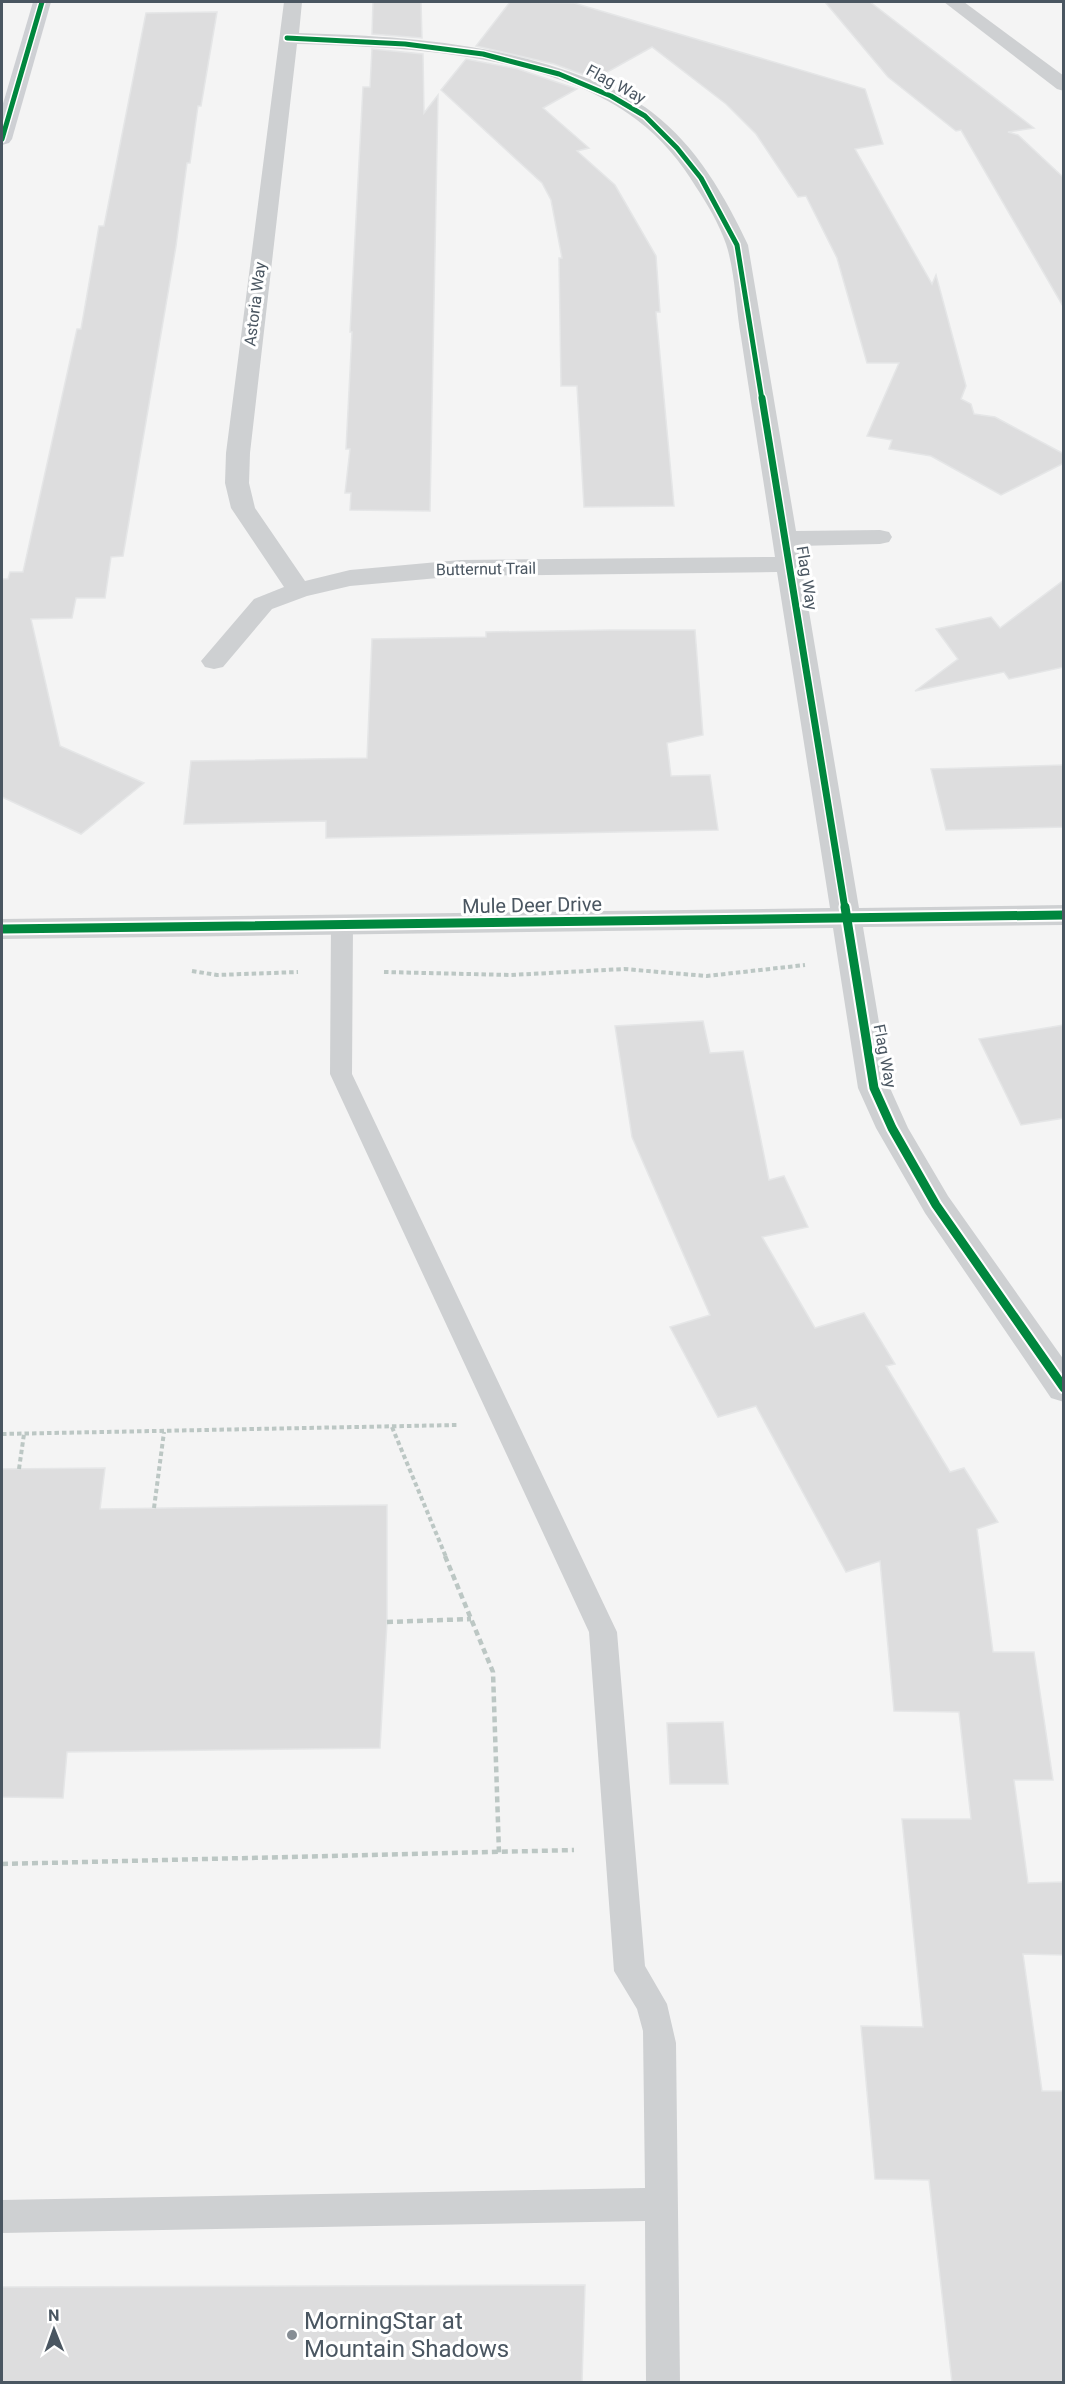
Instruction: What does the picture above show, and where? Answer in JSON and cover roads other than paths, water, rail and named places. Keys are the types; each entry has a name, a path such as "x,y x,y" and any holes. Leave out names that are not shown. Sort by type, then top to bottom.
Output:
{"main road":[{"path":"2,139 42,2"}],"street":[{"name":"Astoria Way","path":"293,2 238,453 237,483 243,508 299,590"},
{"path":"953,2 1064,85"},
{"name":"Flag Way","path":"287,38 383,41 490,55 541,67 622,101 652,122 689,164 709,193 737,245 874,1088 892,1131 917,1175 1064,1388"},
{"name":"Butternut Trail","path":"214,661 263,604 299,590 350,578 415,571 787,551 880,537"},
{"name":"Mule Deer Drive","path":"2,929 1064,915"}],"lane":[{"path":"342,925 341,1074 603,1632 630,1971 645,1991 657,2013 660,2043 663,2382"},
{"path":"2,2217 662,2204"}],"place":[{"name":"MorningStar at Mountain Shadows","path":"292,2335"}]}
